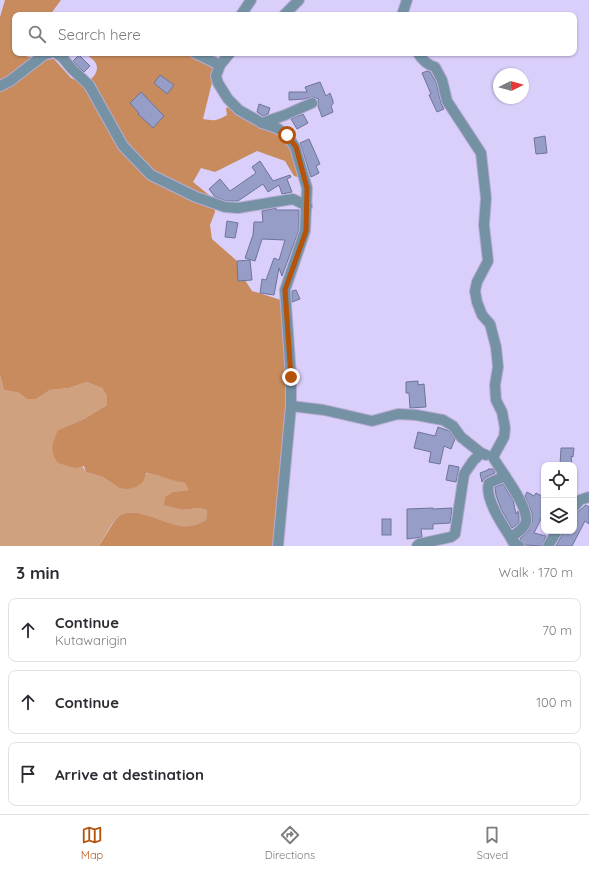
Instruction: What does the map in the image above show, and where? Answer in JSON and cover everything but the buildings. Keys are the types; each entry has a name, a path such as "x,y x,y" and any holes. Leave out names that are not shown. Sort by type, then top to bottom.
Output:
{"street":[{"path":"243,12 251,0"},
{"path":"287,12 299,0"},
{"path":"403,12 407,0"},
{"path":"0,86 10,81 42,56"},
{"path":"60,56 89,85 123,146 151,175 196,197 225,207 238,208 293,199 306,206"},
{"path":"201,56 220,65"},
{"path":"228,56 220,65 216,76 218,83 228,99 239,110 262,123 278,128 287,135 296,147 307,188 306,231 285,290 291,406 278,546"},
{"path":"421,56 429,65 435,67 442,80 447,101 481,153 486,198 484,225 488,261 477,282 475,291 482,315 490,324 496,346 498,367 495,385 496,400 502,412 505,428 504,437 493,457"},
{"path":"262,123 312,103"},
{"path":"291,406 324,410 372,422 398,414 416,415 443,420 453,426 461,437 481,453 493,457 520,501 526,518 525,525 511,538"},
{"path":"417,546 419,544 455,534 464,474 481,453"},
{"path":"505,476 489,483 488,491 500,522 513,542 519,546"},
{"path":"577,504 580,500 589,497"},
{"path":"548,546 555,534"}],"shaded area":[{"path":"5,0 61,0 52,12 12,12 12,56 25,56 43,60 54,59 71,78 85,84 93,77 97,69 97,65 88,56 198,56 216,66 203,119 213,120 221,118 227,115 226,108 230,107 284,136 292,151 299,172 298,177 294,176 285,161 257,151 215,172 201,168 193,182 214,199 215,212 210,225 212,239 237,261 241,274 252,291 281,300 287,383 274,546 99,546 118,517 125,513 133,512 172,524 189,526 196,525 206,520 207,510 199,508 182,510 164,505 165,497 172,492 189,490 185,483 146,473 143,482 136,487 128,489 119,488 103,477 86,472 84,466 75,468 58,463 53,454 52,447 58,430 84,419 107,405 107,396 102,388 87,382 69,388 50,390 36,399 27,399 20,393 4,390 0,375 0,17"},
{"path":"0,375 4,390 21,393 36,399 50,390 69,388 87,382 102,388 107,396 107,405 84,419 58,430 86,472 103,477 119,488 148,473 185,483 190,490 172,492 165,497 165,505 182,510 199,508 207,510 206,520 189,526 181,526 142,514 133,512 125,513 118,517 113,523 99,546 0,546"}],"route":[{"path":"287,135 296,147 307,188 306,231 285,290 291,377"}]}
